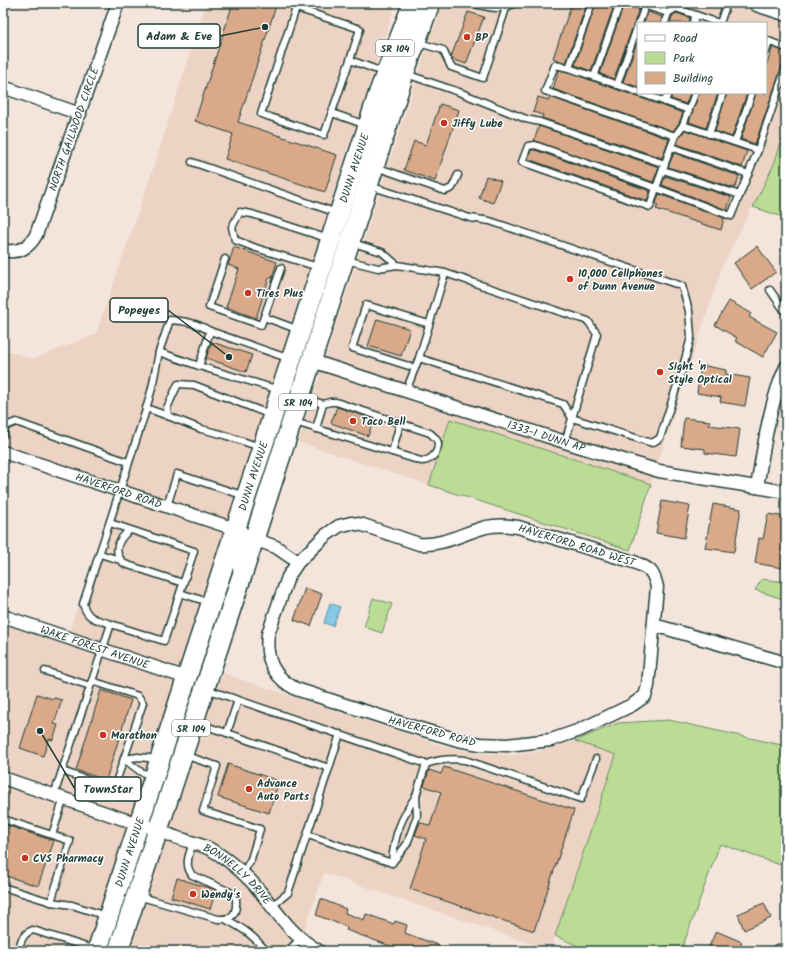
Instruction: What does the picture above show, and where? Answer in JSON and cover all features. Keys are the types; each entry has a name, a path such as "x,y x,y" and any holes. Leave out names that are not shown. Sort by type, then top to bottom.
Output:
{"main road":[{"path":"379,92 380,71 401,3"},
{"name":"DUNN AVENUE","path":"97,951 138,822 187,678 379,92 413,3"},
{"name":"DUNN AVENUE","path":"118,951 254,539 403,77 430,3"},
{"path":"758,3 786,12"},
{"path":"368,126 372,129 374,138 369,166 371,176"},
{"path":"303,323 310,326 307,352 308,357 312,361"},
{"path":"245,501 249,520 247,533 249,537 254,539"},
{"path":"236,529 240,532 241,536 239,561 243,571"}],"street":[{"name":"NORTH GAILWOOD CIRCLE","path":"3,250 14,252 21,250 27,246 36,235 118,3"},
{"path":"3,87 80,114"},
{"name":"1333-1 DUNN AP","path":"312,361 659,471 786,492"},
{"path":"757,487 772,407 780,379 786,367"},
{"name":"HAVERFORD ROAD","path":"3,452 236,529"},
{"name":"HAVERFORD ROAD WEST","path":"298,562 326,535 339,526 351,523 363,525 419,544 442,542 487,527 518,527 634,562 649,568 654,575 657,587 654,625"},
{"path":"254,539 276,547 298,562"},
{"name":"HAVERFORD ROAD","path":"298,562 288,577 268,634 267,643 269,658 271,665 278,676 287,684 296,689 407,725 458,740 480,744 507,745 551,740 580,730 632,705 645,696 648,686 654,625"},
{"name":"WAKE FOREST AVENUE","path":"3,616 187,678"},
{"path":"654,625 786,663"},
{"name":"BONNELLY DRIVE","path":"3,778 123,819 138,822 210,849 243,873 272,906 291,931 300,939 319,951"},
{"path":"778,951 785,951"}],"lane":[{"path":"472,3 486,8 506,8 516,3"},
{"path":"569,68 592,3"},
{"path":"594,77 620,3"},
{"path":"637,3 668,13"},
{"path":"719,22 727,3"},
{"path":"296,5 360,29 350,60 324,134 261,114 296,5"},
{"path":"639,22 645,6"},
{"path":"415,42 443,50 451,67 483,78 506,8"},
{"path":"665,22 668,13 676,8 716,22"},
{"path":"693,22 696,15"},
{"path":"617,85 637,27"},
{"path":"768,41 786,48"},
{"path":"350,60 380,71"},
{"path":"637,92 569,68 556,65 545,91 675,136"},
{"path":"695,94 683,125 675,136 656,188 650,207 522,162 528,146 535,144 656,188 731,216 758,150 786,67"},
{"path":"403,77 459,92 526,119 540,122 740,195"},
{"path":"643,94 689,110"},
{"path":"665,102 668,94"},
{"path":"709,134 723,94"},
{"path":"735,142 752,94"},
{"path":"332,113 368,126"},
{"path":"683,125 758,150"},
{"path":"671,147 748,174"},
{"path":"192,162 339,214"},
{"path":"371,176 445,191 452,188 458,175"},
{"path":"371,176 470,218 490,221 682,286 689,312 691,337 683,367 660,438 652,443 572,418 563,404 419,358"},
{"path":"321,268 235,240 232,227 240,212 252,214 330,240"},
{"path":"347,250 378,268 397,265 446,273 588,321 597,334 565,442"},
{"path":"347,250 382,252 397,265"},
{"path":"225,259 209,307 261,325 281,268"},
{"path":"406,391 419,358 446,273"},
{"path":"770,290 786,313"},
{"path":"415,368 352,348 366,305 429,324"},
{"path":"264,317 303,323"},
{"path":"110,524 194,551 164,641 90,617 86,613 83,604 110,524 146,408 159,352 170,320 186,321 200,325 210,331 291,360"},
{"path":"199,366 210,331"},
{"path":"159,352 199,366 281,390"},
{"path":"168,416 167,408 178,384 194,385 273,416"},
{"path":"292,421 421,460 426,461 431,459 436,452 438,443 436,438 430,433 336,402 323,404 300,396"},
{"path":"316,429 323,404"},
{"path":"146,408 201,429 262,447"},
{"path":"3,435 6,426 16,422 128,462"},
{"path":"392,452 400,424"},
{"path":"167,506 177,474 245,501"},
{"path":"120,560 117,554 120,540 130,530"},
{"path":"100,554 183,583"},
{"path":"180,593 211,603"},
{"path":"52,835 62,771 111,624"},
{"path":"45,671 138,696 143,703 116,782 108,787 62,771"},
{"path":"204,688 426,764 449,758 465,760 581,799 596,760"},
{"path":"227,733 238,700"},
{"path":"193,722 329,768"},
{"path":"272,906 288,893 340,734"},
{"path":"183,755 217,766 203,811 260,830 251,859 243,873"},
{"path":"124,759 138,757 157,768"},
{"path":"124,759 141,772 157,768"},
{"path":"392,863 393,846 399,826 405,812 416,796 426,764"},
{"path":"392,863 407,844 417,816 416,796"},
{"path":"3,819 70,841 51,902"},
{"path":"308,835 392,863"},
{"path":"192,843 187,865 192,875 230,892 236,898 237,908 234,914 227,920"},
{"path":"3,887 51,902 72,905 109,917"},
{"path":"136,896 218,920 227,920 242,927 255,938 266,951"},
{"path":"18,951 23,936 27,932 33,930 97,951"},
{"path":"288,951 300,939"}],"shaded area":[{"path":"206,3 396,3 86,951 3,951 3,621 69,632 116,494 3,457 3,349 33,359 96,334 154,166"},
{"path":"444,3 739,3 786,18 786,128 774,164 722,267 651,484 450,419 429,485 298,442 431,34"},
{"path":"222,673 446,747 477,753 513,755 541,751 575,741 617,754 550,950 324,873 297,951 130,951"}],"green space":[{"path":"786,128 786,218 753,207 774,164"},
{"path":"450,419 651,484 630,550 429,485"},
{"path":"762,579 786,582 786,600 755,590"},
{"path":"373,598 392,604 382,633 364,627"},
{"path":"669,720 786,746 786,867 720,844 681,951 590,951 555,936 616,755 575,741 618,723"}],"water":[{"path":"330,603 340,607 333,626 324,623"}],"building":[{"path":"233,3 277,3 238,122 337,155 325,192 225,159 233,134 195,121"},
{"path":"572,3 587,3 566,63 553,58"},
{"path":"596,3 615,3 591,71 575,65"},
{"path":"624,4 639,9 614,79 600,74"},
{"name":"BP","path":"468,12 484,17 466,64 452,59 451,57"},
{"path":"648,12 662,17 661,22 644,22"},
{"path":"677,13 690,18 689,22 670,22 673,15"},
{"path":"637,42 637,87 623,82"},
{"path":"773,47 786,52 786,58 755,144 741,139 756,94 767,94 767,63"},
{"path":"559,70 683,113 679,123 673,131 553,89"},
{"path":"672,94 690,94 686,104 671,99"},
{"path":"699,94 718,94 706,128 689,122"},
{"path":"727,94 747,94 732,137 715,131"},
{"path":"538,97 549,100 550,97 669,139 662,158 542,118 543,115 533,112"},
{"path":"440,104 459,110 435,181 404,170 414,141 426,145"},
{"path":"539,126 659,167 653,182 534,141"},
{"path":"685,130 747,151 742,167 677,144 679,138"},
{"path":"531,150 535,150 650,191 647,201 528,159"},
{"path":"674,153 739,176 736,186 734,188 668,167"},
{"path":"486,176 501,181 493,203 479,198"},
{"path":"665,176 731,197 727,210 662,185"},
{"path":"659,194 724,218 721,230 656,209"},
{"path":"757,246 776,272 752,289 734,263"},
{"name":"Tires Plus","path":"234,247 277,262 272,278 269,278 256,318 226,307 239,269 228,265"},
{"path":"729,301 751,313 749,317 777,332 763,357 735,341 737,338 715,325"},
{"path":"377,319 410,329 401,356 368,346"},
{"path":"212,342 252,355 246,372 206,358"},
{"path":"701,365 726,370 726,374 750,378 745,406 720,402 721,397 697,393"},
{"name":"Taco Bell","path":"337,407 374,419 368,436 331,423"},
{"path":"684,418 710,421 709,425 740,429 736,457 705,453 705,449 681,446"},
{"path":"662,501 690,506 684,538 656,533"},
{"path":"713,504 741,509 734,552 705,548"},
{"path":"768,514 786,517 786,548 782,568 755,563 759,538 763,539"},
{"path":"305,588 322,594 311,626 294,620"},
{"name":"Marathon","path":"101,690 131,700 106,780 76,770"},
{"path":"37,694 62,700 54,724 58,725 53,740 49,739 43,756 20,748"},
{"name":"Advance Auto Parts","path":"228,764 279,781 269,813 218,797"},
{"path":"444,767 574,810 534,931 410,889 426,839 415,835 420,822 430,826 441,792 424,786 429,770 441,774"},
{"name":"CVS Pharmacy","path":"3,824 54,841 38,886 3,875"},
{"name":"Wendy's","path":"177,878 216,890 210,909 171,897"},
{"path":"321,899 346,909 345,913 364,920 366,914 394,924 395,921 407,925 405,933 451,951 404,951 346,930 347,927 316,915"},
{"path":"764,903 771,918 744,930 738,914"},
{"path":"716,931 742,942 738,951 707,951"}],"place":[{"name":"Adam & Eve","path":"265,27"},
{"name":"BP","path":"467,37"},
{"name":"Jiffy Lube","path":"444,123"},
{"name":"10,000 Cellphones of Dunn Avenue","path":"570,279"},
{"name":"Tires Plus","path":"248,293"},
{"name":"Popeyes","path":"229,357"},
{"name":"Sight 'n Style Optical","path":"660,372"},
{"name":"Taco Bell","path":"353,421"},
{"name":"TownStar","path":"40,731"},
{"name":"Marathon","path":"103,735"},
{"name":"Advance Auto Parts","path":"249,789"},
{"name":"CVS Pharmacy","path":"25,858"},
{"name":"Wendy's","path":"193,894"}]}
